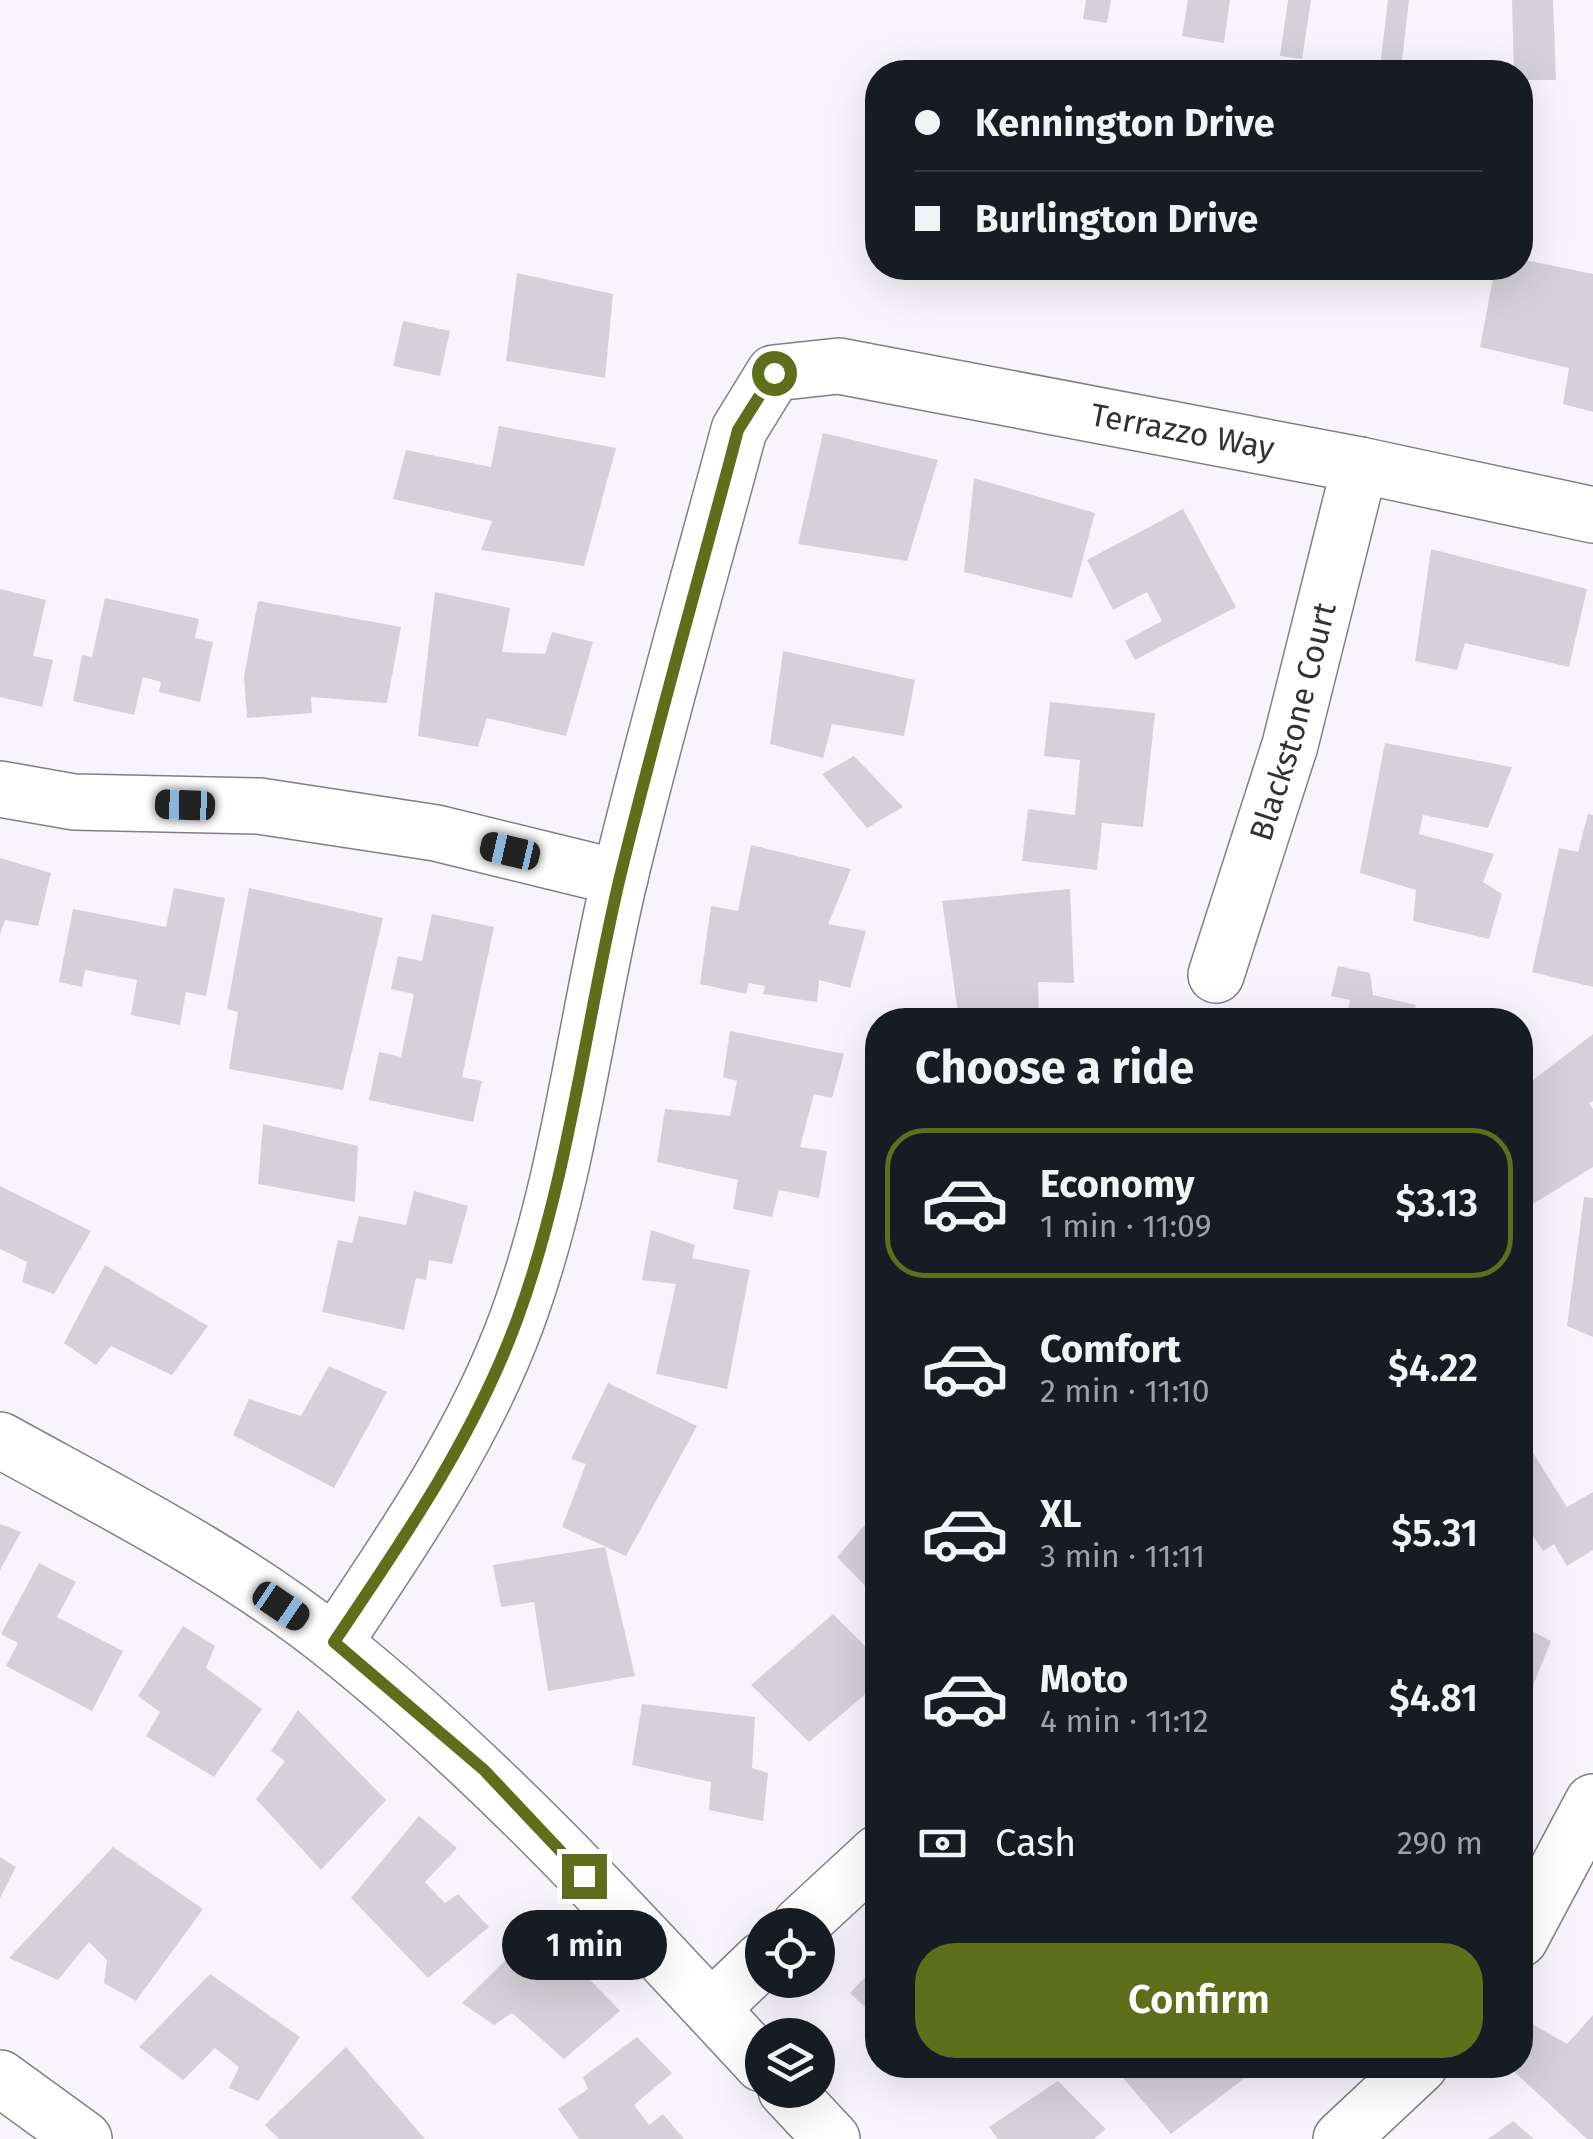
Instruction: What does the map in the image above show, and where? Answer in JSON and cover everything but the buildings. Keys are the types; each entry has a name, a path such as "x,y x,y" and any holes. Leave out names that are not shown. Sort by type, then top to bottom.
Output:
{"street":[{"name":"Terrazzo Way","path":"620,878 738,430 774,373 840,366 1360,465 1593,515"},
{"name":"Blackstone Court","path":"1216,975 1290,745 1360,465"},
{"path":"0,790 74,802 259,806 436,833 620,878 547,1222 516,1321 473,1420 428,1499 334,1642"},
{"path":"0,1440 202,1552 334,1642 484,1770 745,2046"},
{"path":"1533,1915 1593,1802"},
{"path":"818,1908 865,1865"},
{"path":"711,2009 745,1976"},
{"path":"0,2078 84,2139"},
{"path":"1341,2139 1406,2078"},
{"path":"803,2108 832,2139"}],"route":[{"path":"584,1876 484,1770 334,1642 420,1515 473,1420 516,1321 547,1222 620,878 738,430 774,373"}]}
